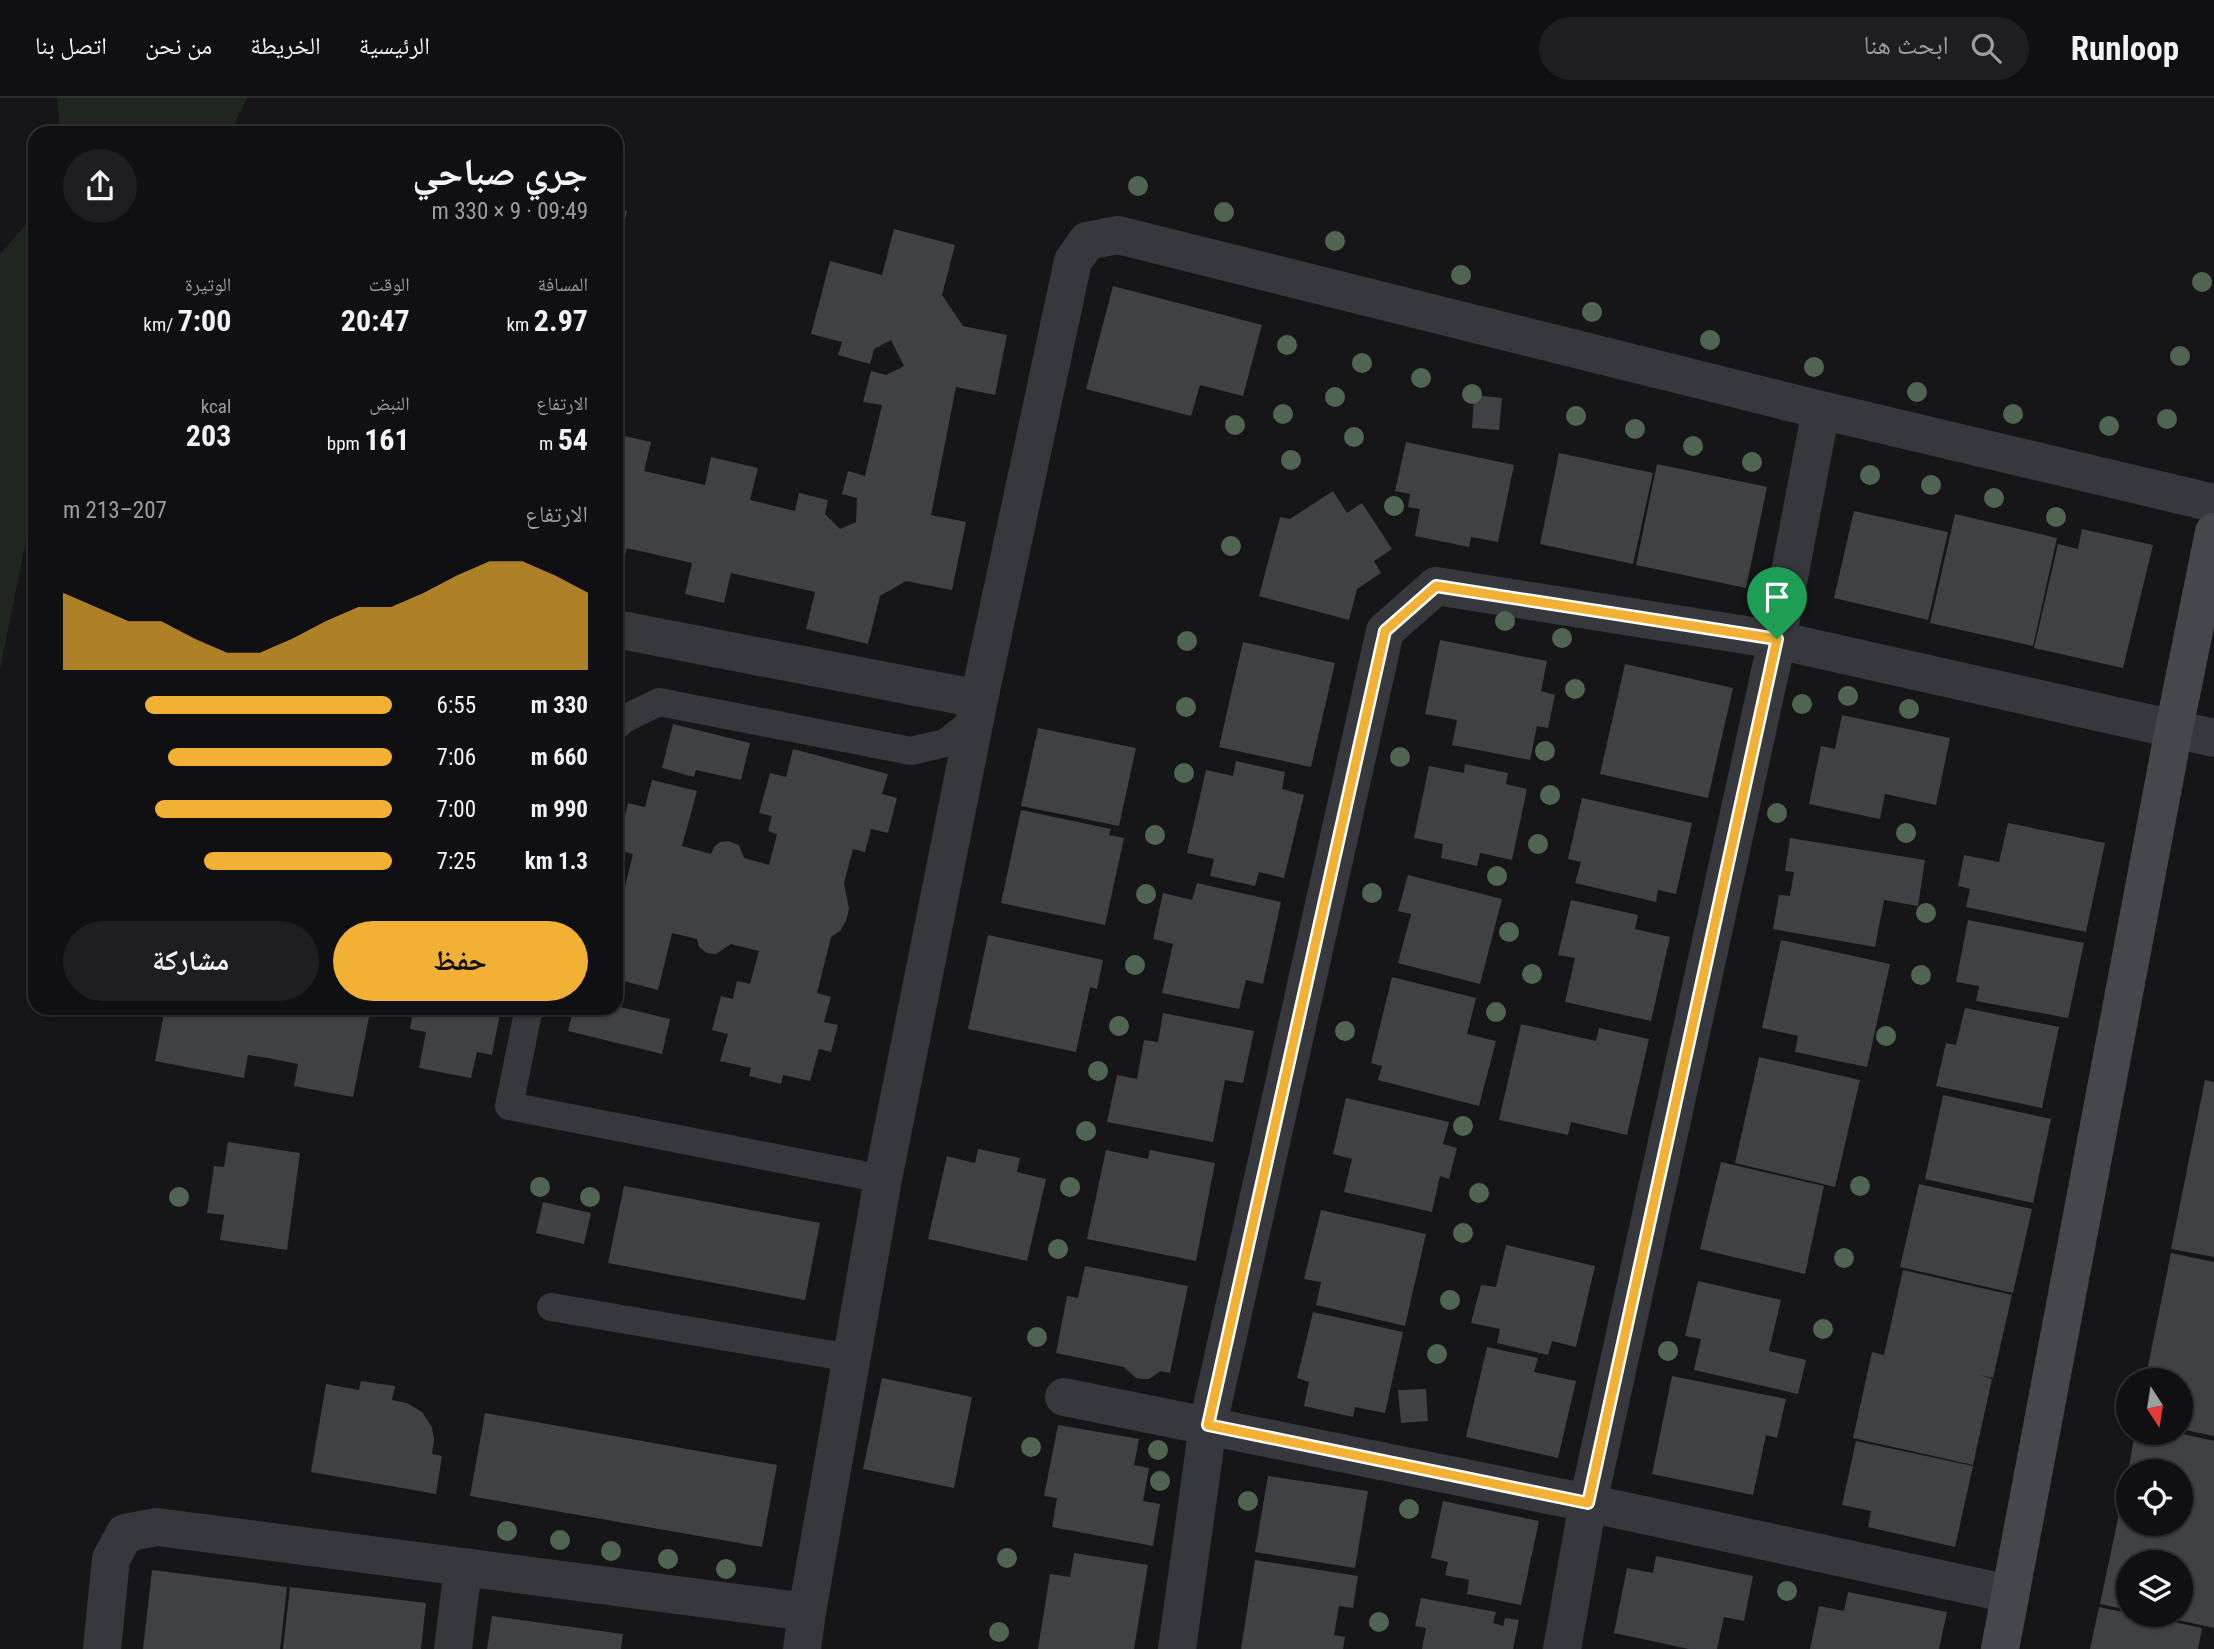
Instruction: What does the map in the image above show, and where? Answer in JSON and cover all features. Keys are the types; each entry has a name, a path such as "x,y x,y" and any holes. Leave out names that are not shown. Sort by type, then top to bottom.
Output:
{"main road":[{"path":"2000,1649 2174,729 2214,532"}],"street":[{"path":"102,1649 111,1559 125,1533 157,1527 463,1567 805,1631 883,1179 977,710 1073,261 1087,241 1118,235 1821,410 2214,503"},
{"path":"1562,1649 1588,1503 1777,639 1821,410"},
{"path":"1177,1649 1208,1425 1385,631 1436,586 1777,639 2214,738"},
{"path":"623,631 977,710"},
{"path":"1064,1396 1588,1503 2010,1594"},
{"path":"453,1649 463,1567"}],"lane":[{"path":"623,720 659,702 911,751 945,743 977,710"},
{"path":"528,1015 509,1106 883,1179"},
{"path":"551,1307 851,1358"}],"shaded area":[{"path":"57,98 247,98 233,126 59,126"},
{"path":"28,222 28,534 0,669 0,254"}],"building":[{"path":"623,210 627,211 623,230"},
{"path":"894,229 955,245 942,295 963,326 1007,335 995,395 956,387 931,515 966,522 952,590 906,581 880,596 868,644 806,629 815,592 731,573 724,603 685,594 692,563 627,548 623,564 623,436 651,442 644,471 705,485 711,457 758,468 750,500 795,511 799,493 828,500 825,514 840,529 856,522 857,498 842,494 848,471 865,476 882,405 863,402 871,371 886,375 904,366 891,340 874,349 870,364 838,355 842,342 811,334 830,261 882,275"},
{"path":"1113,286 1262,325 1243,396 1200,385 1191,416 1086,389"},
{"path":"1474,395 1502,398 1499,430 1472,428"},
{"path":"1406,442 1514,465 1498,542 1471,537 1469,547 1415,536 1420,509 1408,507 1410,494 1395,491"},
{"path":"1559,453 1653,473 1633,564 1540,544"},
{"path":"1657,464 1767,487 1746,588 1636,565"},
{"path":"1333,491 1347,513 1362,503 1392,549 1374,561 1381,573 1357,589 1349,620 1259,596 1280,517 1290,519"},
{"path":"1854,511 1948,532 1928,620 1834,598"},
{"path":"1955,514 2057,538 2033,646 1930,623"},
{"path":"2082,529 2153,545 2123,668 2034,648 2058,544 2078,549"},
{"path":"1440,640 1547,661 1541,691 1555,695 1548,728 1537,726 1530,760 1452,745 1457,720 1425,714"},
{"path":"1243,642 1335,663 1311,767 1219,747"},
{"path":"1625,664 1733,688 1708,798 1600,774"},
{"path":"1842,715 1950,738 1936,805 1885,794 1880,819 1809,804 1821,746 1835,749"},
{"path":"673,724 750,743 741,780 696,770 694,777 662,768"},
{"path":"1038,728 1136,748 1119,826 1021,806"},
{"path":"793,749 888,774 882,794 897,798 888,833 871,829 865,852 853,849 844,883 849,909 840,931 831,937 817,993 831,997 824,1022 838,1025 831,1052 819,1049 810,1081 783,1075 781,1084 749,1076 751,1068 720,1061 728,1034 712,1030 721,996 733,999 737,981 750,984 759,951 731,944 716,954 707,953 699,947 697,939 672,933 658,990 623,981 623,895 633,854 623,852 623,824 628,803 645,807 652,780 697,791 682,846 711,854 720,842 728,841 739,845 744,858 769,865 777,834 768,831 772,816 759,813 770,773 786,777"},
{"path":"1236,761 1285,772 1282,789 1304,795 1284,878 1259,872 1255,886 1210,876 1214,859 1187,853 1206,770 1233,776"},
{"path":"1465,764 1508,773 1506,784 1527,789 1512,860 1480,853 1477,866 1441,858 1443,844 1414,838 1429,766 1464,773"},
{"path":"1582,798 1692,823 1676,894 1658,890 1656,902 1575,883 1581,862 1568,859"},
{"path":"1021,810 1111,829 1109,835 1124,838 1105,925 1001,903"},
{"path":"2008,823 2105,843 2086,932 1966,907 1970,889 1958,886 1964,855 1999,862"},
{"path":"1790,838 1925,860 1918,906 1884,900 1875,947 1773,929 1779,895 1790,896 1794,872 1785,871"},
{"path":"1408,875 1502,899 1480,984 1398,963 1411,914 1398,911"},
{"path":"1197,883 1281,902 1263,984 1246,980 1239,1009 1162,993 1173,944 1153,939 1163,893 1192,900"},
{"path":"1571,900 1638,915 1635,929 1670,937 1651,1021 1565,1002 1575,958 1558,955"},
{"path":"1968,920 2084,943 2068,1018 1976,1001 1979,986 1956,982"},
{"path":"988,935 1103,960 1097,989 1090,987 1076,1052 968,1029"},
{"path":"1781,940 1890,964 1867,1067 1795,1052 1798,1036 1762,1028"},
{"path":"1392,977 1476,998 1467,1034 1496,1041 1479,1106 1378,1080 1382,1066 1371,1063"},
{"path":"623,1008 670,1019 662,1054 568,1031 572,1015 623,1015"},
{"path":"1965,1008 2059,1027 2042,1108 1936,1086 1946,1043 1956,1045"},
{"path":"1163,1013 1254,1031 1243,1083 1225,1080 1213,1142 1107,1122 1117,1075 1137,1079 1144,1040 1158,1042"},
{"path":"164,1015 369,1017 353,1097 294,1086 298,1064 268,1058 248,1055 244,1078 155,1061"},
{"path":"413,1015 500,1015 492,1055 477,1052 471,1078 419,1068 426,1032 410,1029"},
{"path":"1521,1024 1596,1041 1599,1028 1649,1039 1627,1135 1571,1122 1568,1135 1499,1120"},
{"path":"1759,1057 1860,1080 1835,1187 1735,1163"},
{"path":"2205,1080 2214,1082 2214,1257 2171,1249"},
{"path":"1943,1095 2051,1119 2033,1203 1925,1179"},
{"path":"1346,1098 1449,1122 1443,1144 1457,1148 1449,1179 1440,1176 1432,1212 1344,1192 1352,1159 1333,1154"},
{"path":"228,1142 300,1153 287,1250 220,1240 224,1215 207,1213 214,1166 224,1167"},
{"path":"978,1149 1020,1158 1017,1172 1046,1179 1027,1261 928,1239 947,1156 975,1163"},
{"path":"1106,1150 1148,1159 1150,1150 1215,1163 1196,1261 1087,1239"},
{"path":"1721,1162 1824,1186 1805,1274 1700,1249"},
{"path":"1919,1184 2032,1209 2013,1293 1900,1267"},
{"path":"624,1186 820,1223 805,1300 608,1263"},
{"path":"543,1202 591,1213 584,1244 536,1233"},
{"path":"1321,1210 1426,1234 1405,1326 1316,1305 1321,1282 1304,1279"},
{"path":"1506,1245 1595,1266 1576,1347 1552,1341 1548,1355 1497,1343 1500,1329 1471,1323 1481,1285 1496,1287"},
{"path":"2171,1253 2214,1262 2214,1436 2193,1432 2193,1368 2148,1368"},
{"path":"1085,1266 1188,1286 1170,1373 1161,1371 1149,1379 1136,1378 1124,1367 1056,1353 1067,1296 1078,1298"},
{"path":"1903,1270 2012,1295 1993,1378 1981,1375 1992,1379 1973,1465 1853,1438 1872,1352 1884,1355"},
{"path":"1698,1281 1781,1300 1769,1351 1806,1360 1798,1394 1694,1370 1701,1339 1685,1336"},
{"path":"1313,1312 1403,1332 1385,1413 1355,1407 1353,1417 1304,1406 1309,1382 1297,1378"},
{"path":"1487,1347 1538,1358 1534,1372 1576,1381 1558,1458 1466,1437"},
{"path":"1672,1376 1786,1399 1777,1438 1766,1435 1753,1495 1652,1474"},
{"path":"882,1378 972,1397 954,1488 863,1469"},
{"path":"361,1381 395,1386 392,1400 407,1403 422,1412 432,1427 432,1454 442,1456 436,1494 311,1472 326,1384 359,1390"},
{"path":"1426,1389 1428,1421 1401,1423 1398,1390"},
{"path":"485,1413 777,1465 762,1547 470,1496"},
{"path":"1058,1425 1139,1439 1134,1465 1149,1468 1143,1501 1160,1504 1153,1546 1052,1527 1057,1498 1044,1496"},
{"path":"2193,1436 2214,1441 2214,1628 2193,1623 2193,1550 2116,1550 2116,1607 2100,1604 2116,1528 2116,1536 2193,1536 2193,1459 2130,1459 2133,1446 2193,1446"},
{"path":"1856,1441 1973,1466 1955,1547 1868,1527 1871,1511 1842,1505"},
{"path":"1268,1476 1368,1491 1355,1568 1255,1552"},
{"path":"1443,1501 1539,1521 1521,1605 1467,1594 1469,1580 1445,1575 1448,1562 1431,1558"},
{"path":"1074,1553 1148,1565 1134,1649 1038,1649 1050,1574 1070,1577"},
{"path":"1656,1556 1753,1576 1744,1621 1724,1617 1717,1649 1689,1649 1614,1633 1627,1568 1653,1573"},
{"path":"1255,1560 1358,1576 1353,1608 1339,1606 1334,1635 1345,1637 1343,1649 1241,1649"},
{"path":"152,1570 287,1587 280,1649 143,1649"},
{"path":"290,1587 426,1603 421,1649 283,1649"},
{"path":"1848,1592 1947,1612 1939,1649 1810,1649 1819,1606 1844,1611"},
{"path":"1421,1598 1496,1612 1493,1623 1503,1626 1505,1618 1519,1620 1513,1649 1422,1649 1426,1628 1415,1626"},
{"path":"2099,1607 2116,1611 2116,1627 2202,1628 2198,1649 2090,1649"},
{"path":"492,1616 623,1634 621,1649 487,1649"}],"route":[{"path":"1436,586 1777,639 1588,1503 1208,1425 1385,631 1436,586"}]}
